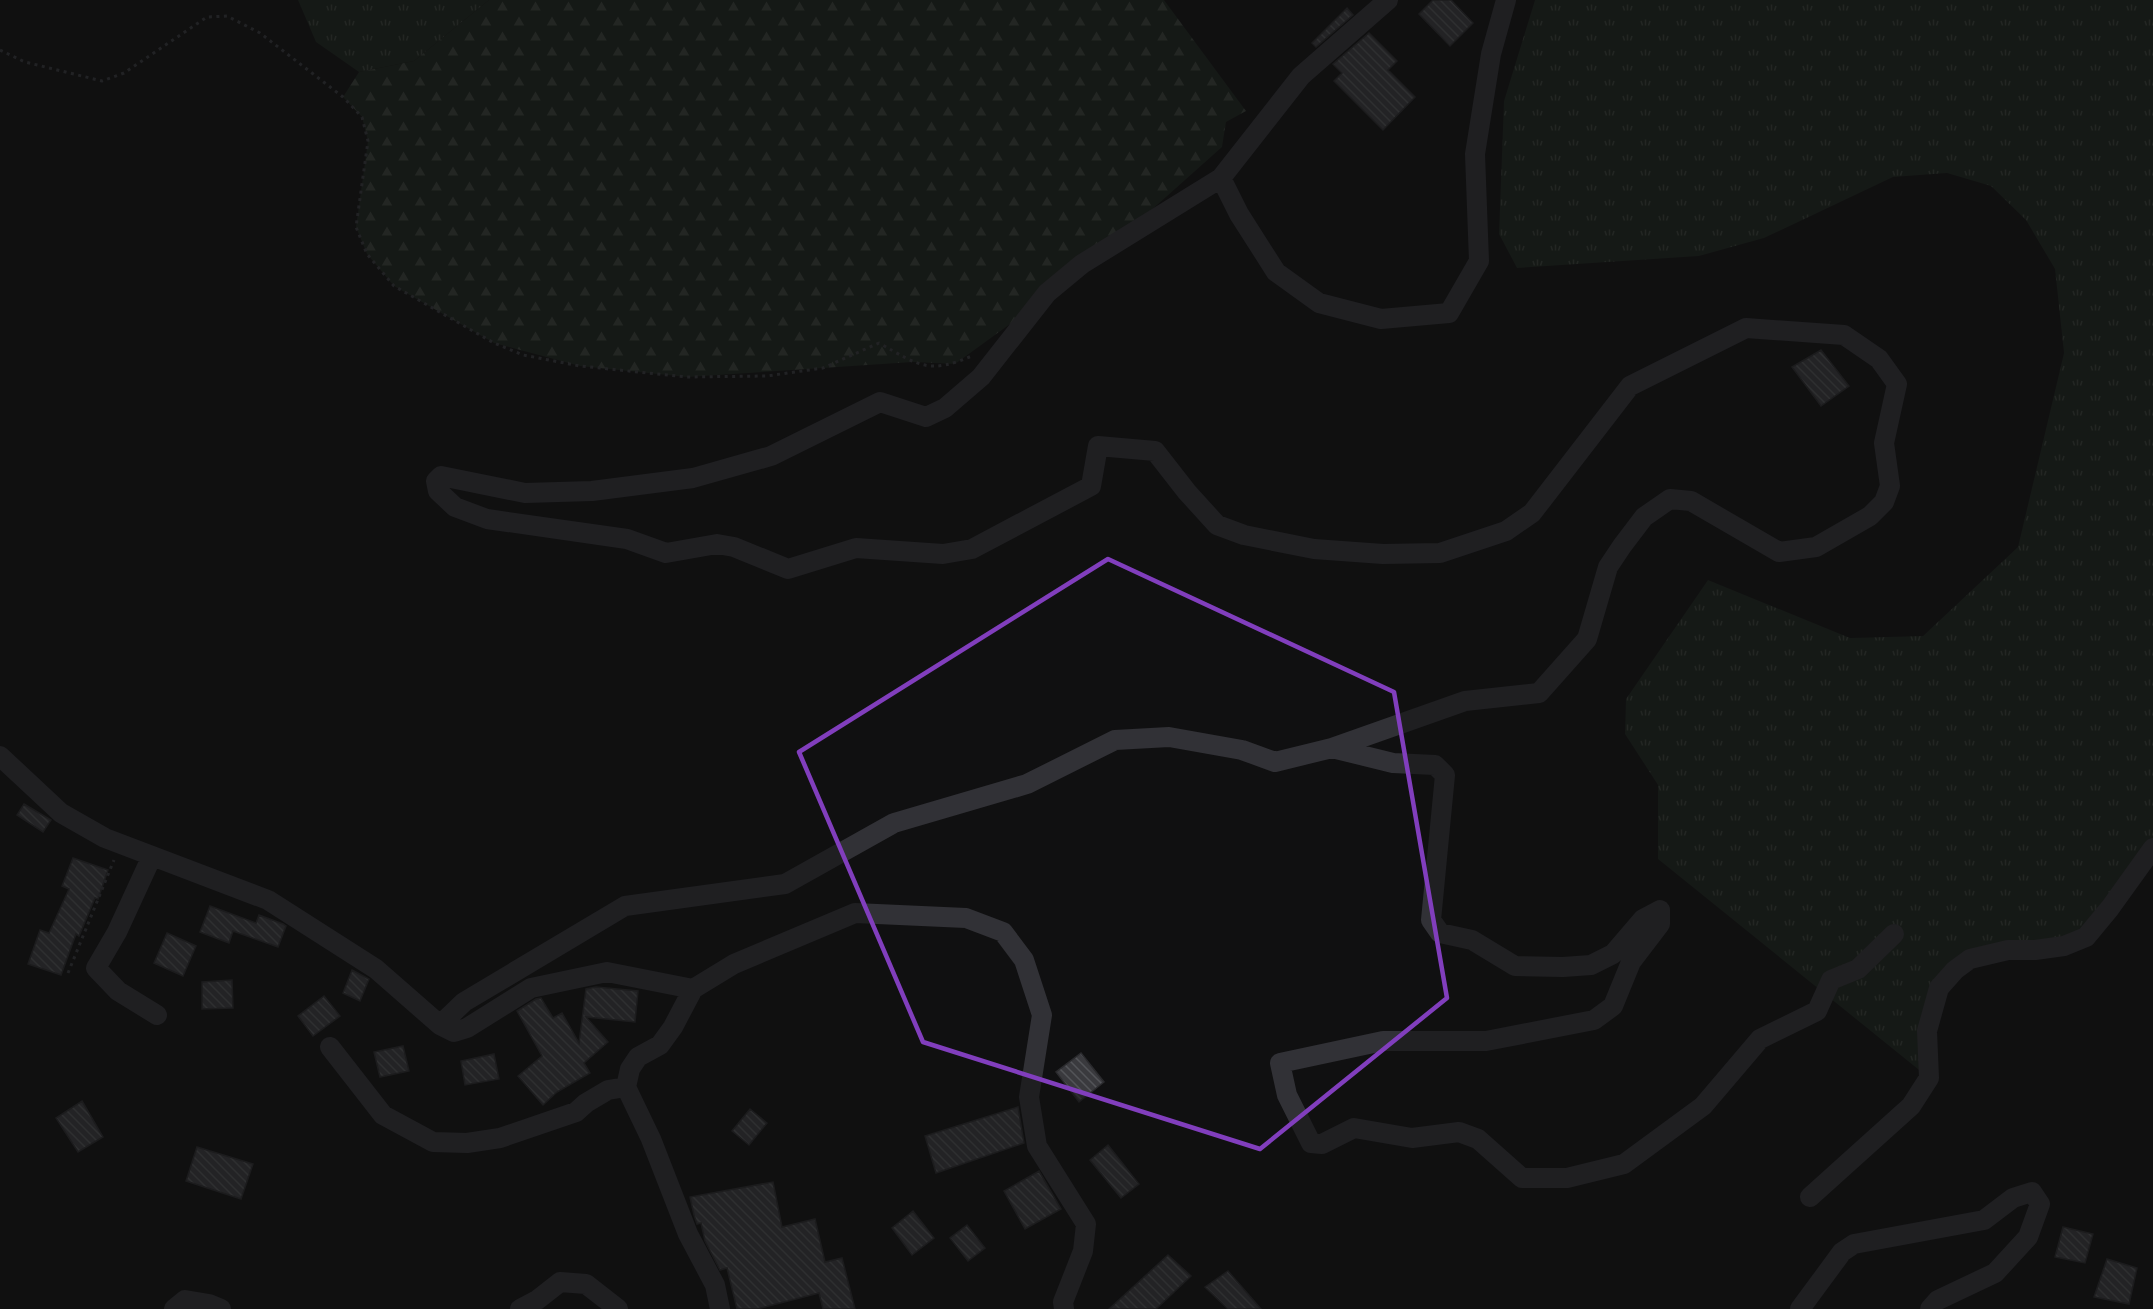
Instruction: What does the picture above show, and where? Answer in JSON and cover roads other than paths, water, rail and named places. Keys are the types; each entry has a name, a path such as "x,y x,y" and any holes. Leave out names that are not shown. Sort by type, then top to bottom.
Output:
{"street":[{"path":"440,1025 464,1002 625,906 785,884 894,823 1027,783 1115,740 1169,737 1242,750 1275,762 1332,748 1465,701 1539,693 1587,639 1608,567 1622,546 1644,516 1670,499 1691,501 1779,552 1816,547 1870,516 1884,502 1890,486 1884,443 1897,384 1879,359 1844,335 1746,328 1630,386 1532,513 1506,531 1440,553 1383,554 1314,549 1244,535 1217,525 1186,492 1155,451 1098,446 1091,486 972,549 943,554 856,548 788,569 734,547 717,544 666,553 627,539 487,519 455,507 438,490 436,481 441,476 525,493 592,491 682,480 771,456 880,402 926,417 945,408 981,377 1047,292 1082,264 1221,178 1301,76 1388,0"},
{"path":"1221,178 1239,214 1276,272 1318,303 1382,319 1449,313 1479,261 1475,154 1491,54 1506,0"},
{"path":"1332,748 1393,763 1435,765 1445,775 1431,920 1440,933 1472,940 1515,966 1563,967 1591,965 1613,954 1643,920 1660,910 1660,924 1631,962 1613,1006 1594,1020 1486,1041 1383,1041 1280,1063 1287,1095 1311,1143 1322,1144 1354,1128 1412,1138 1459,1132 1478,1139 1522,1178 1567,1178 1624,1164 1703,1106 1760,1039 1817,1011 1831,980 1858,969 1894,934"},
{"path":"0,756 61,813 105,838 268,900 376,969 440,1025 454,1032 467,1028 531,988 607,972 693,989"},
{"path":"1810,1197 1911,1106 1929,1078 1927,1031 1939,988 1955,970 1970,959 2008,950 2035,950 2064,946 2086,936 2110,908 2153,848"},
{"path":"152,856 117,932 96,968 118,991 157,1015"},
{"path":"720,1309 715,1285 688,1234 651,1139 626,1087 630,1069 638,1057 660,1045 673,1027 693,989 734,964 855,913 966,918 1003,932 1024,960 1042,1015 1029,1096 1037,1146 1086,1224 1083,1251 1063,1302 1064,1309"},
{"path":"330,1047 383,1115 434,1142 467,1143 500,1138 576,1112 608,1090 626,1087"},
{"path":"1800,1309 1842,1252 1854,1244 1984,1220 2013,1198 2032,1192 2040,1204 2028,1237 1995,1273 1938,1300 1930,1309"},
{"path":"520,1309 537,1300 560,1282 586,1284 618,1309"},
{"path":"174,1309 185,1300 209,1304 221,1309"}]}
